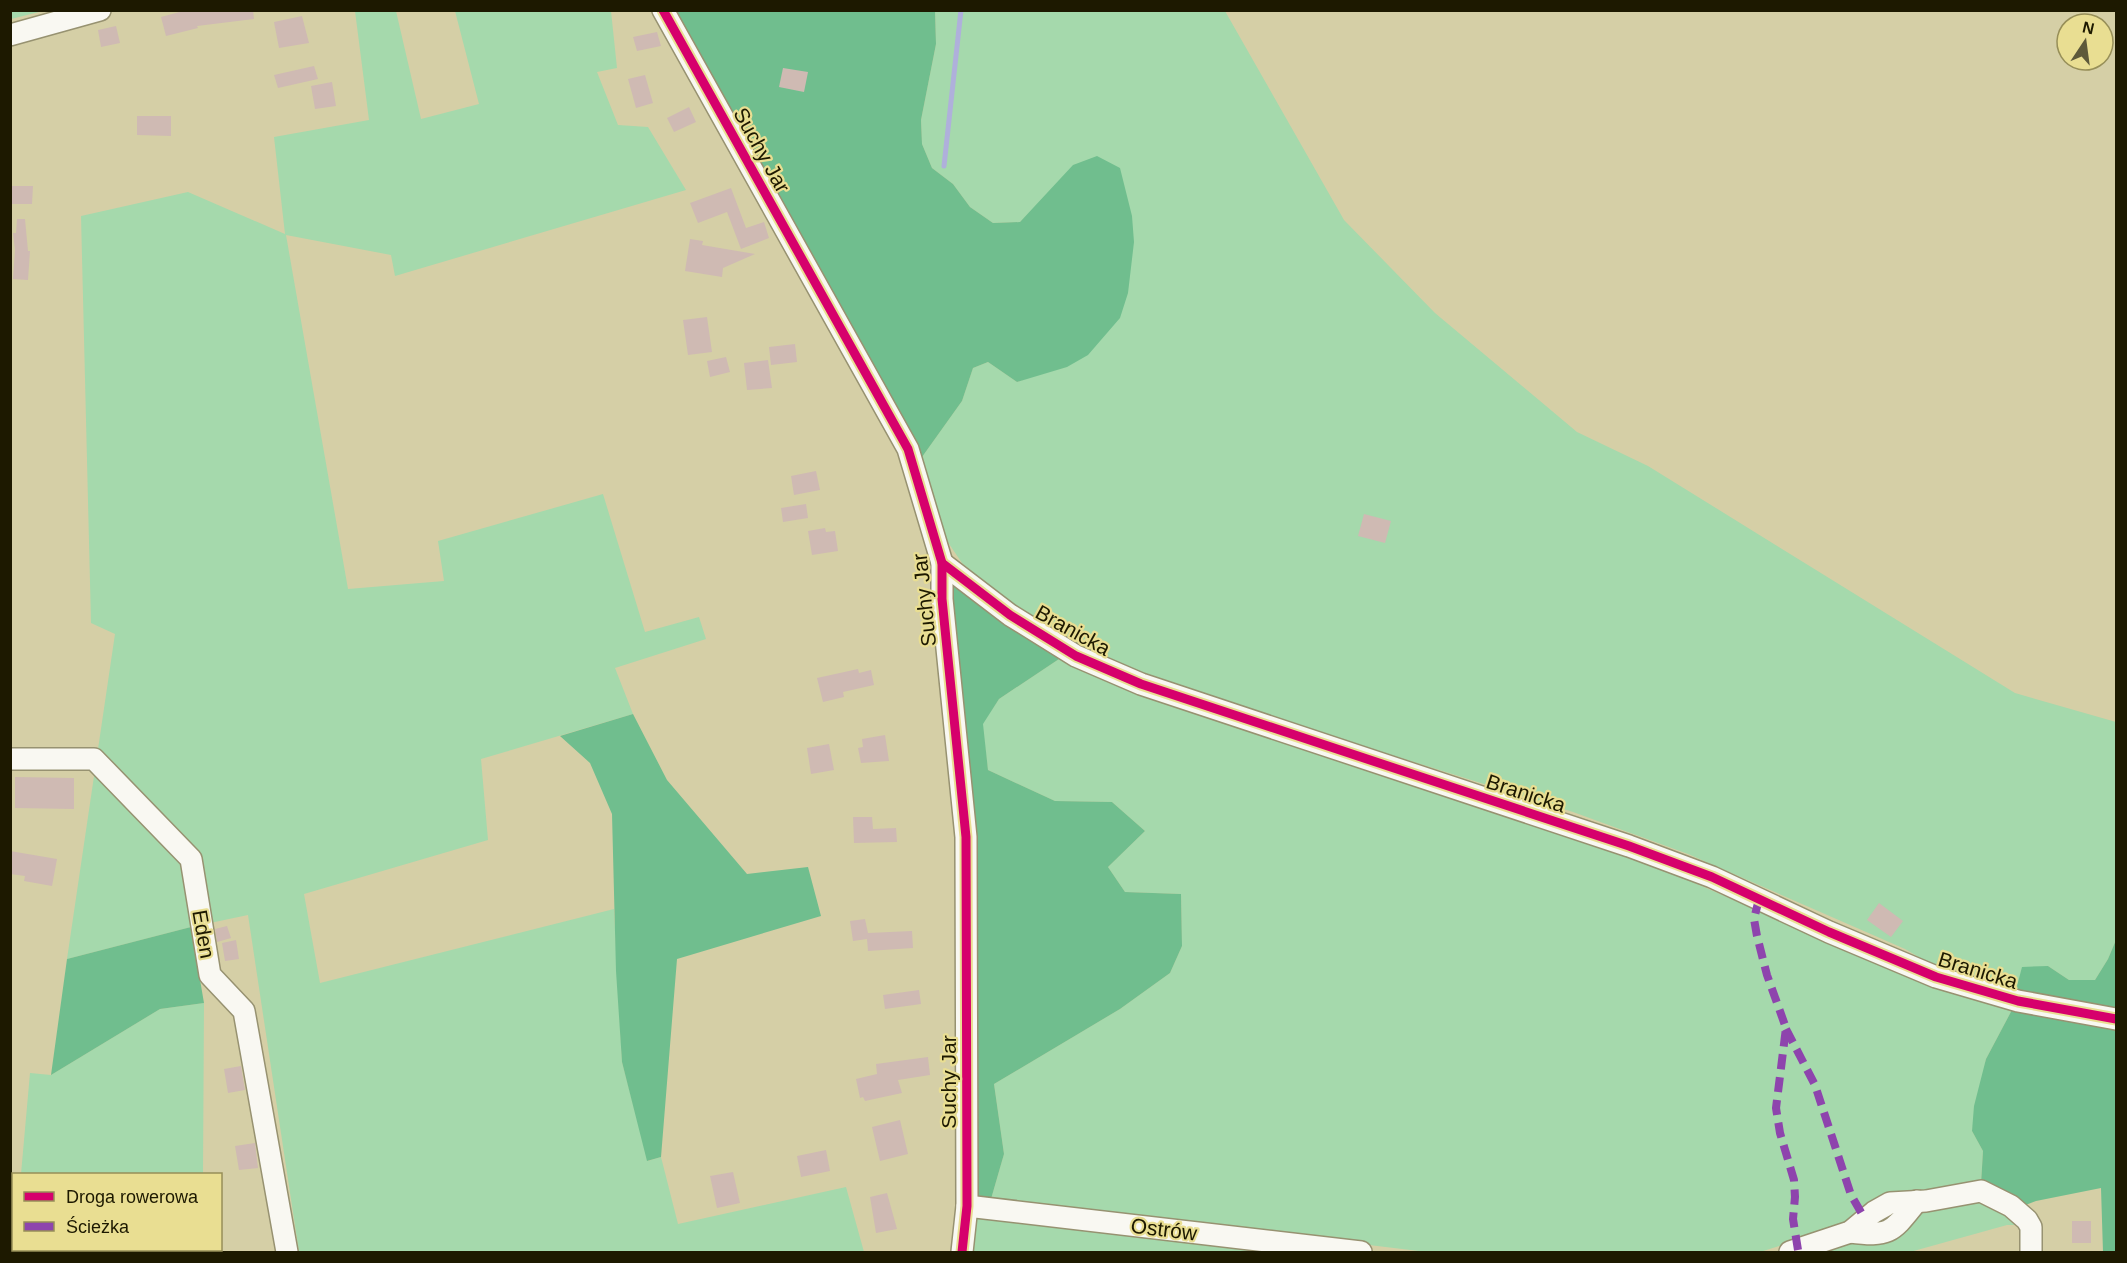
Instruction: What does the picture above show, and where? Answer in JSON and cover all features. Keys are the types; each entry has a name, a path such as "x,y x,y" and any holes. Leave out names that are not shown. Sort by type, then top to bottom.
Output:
{"street":[{"path":"10,35 100,10"},
{"name":"Suchy Jar","path":"663,10 908,449 942,563 942,599 966,837 967,1206 962,1252"},
{"name":"Branicka","path":"942,563 1010,615 1077,656 1141,684 1629,846 1712,878 1829,932 1936,977 2018,1001 2116,1019"},
{"name":"Eden","path":"10,759 94,759 191,859 210,975 244,1011 286,1252"},
{"path":"1790,1252 1850,1232 1874,1212 1890,1203 1926,1201 1981,1191 2011,1206 2027,1220 2031,1227 2031,1252"},
{"name":"Ostrów","path":"967,1206 1361,1252"}],"green space":[{"path":"11,10 43,10 43,11 11,19"},
{"path":"355,11 396,11 421,119 479,104 455,11 611,11 617,68 597,72 618,125 648,127 686,190 395,276 391,255 286,235 348,589 444,581 438,541 603,494 645,632 699,617 706,639 615,668 633,714 481,759 488,840 304,894 320,983 614,909 622,1062 648,1161 661,1157 678,1224 846,1187 864,1252 299,1252 248,915 191,927 67,959 115,634 91,623 81,216 188,192 285,234 274,137 369,120"},
{"path":"673,11 935,11 936,44 921,120 922,144 932,168 953,184 970,207 993,223 1020,222 1073,165 1097,156 1120,168 1132,216 1134,242 1128,293 1120,318 1088,355 1067,367 1017,382 988,362 973,368 962,401 922,457 832,300"},
{"path":"935,11 1225,11 1344,220 1435,313 1577,432 1648,466 2015,693 2116,722 2116,940 2095,980 2069,980 2048,966 2016,990 1951,976 1905,949 1688,854 1573,812 1172,686 1082,648 1019,611 962,563 941,532 922,457 962,401 973,368 988,362 1017,382 1041,373 1039,204 1020,222 993,223 970,207 953,184 932,168 922,144 921,120 936,44"},
{"path":"952,586 965,590 1062,657 999,699 983,724 988,770 1055,801 1112,802 1145,831 1108,867 1125,892 1181,894 1182,946 1170,973 1120,1009 994,1084 1004,1154 991,1199 972,1196 947,607"},
{"path":"1062,657 1637,858 1939,989 2013,1008 1986,1059 1972,1131 1983,1151 1981,1184 1862,1211 1836,1228 1760,1252 1427,1252 991,1199 1004,1154 994,1084 1120,1009 1170,973 1182,946 1181,894 1125,892 1108,867 1145,831 1112,802 1055,801 988,770 982,724 999,699"},
{"path":"633,714 667,780 747,874 808,867 821,916 677,959 661,1157 647,1161 622,1062 616,971 612,814 590,763 560,736"},
{"path":"191,927 204,1003 160,1009 51,1075 67,959"},
{"path":"2116,940 2116,1013 2016,990 2022,967 2048,966 2069,980 2095,980"},
{"path":"204,1003 203,1173 21,1173 30,1073 51,1075 160,1009"},
{"path":"2013,1008 2116,1030 2116,1252 2103,1252 2101,1188 2036,1201 2023,1206 1981,1184 1983,1151 1972,1131 1974,1106 1986,1059"},
{"path":"1965,1199 1992,1207 2019,1225 2007,1225 1910,1252 1802,1252 1835,1241 1873,1244 1901,1232 1923,1206"},
{"path":"974,1215 1292,1252 968,1252"},
{"path":"42,1251 204,1251 204,1252"}],"building":[{"path":"187,10 253,10 254,19 197,26 198,28 166,36 161,17"},
{"path":"302,16 309,43 279,48 274,22"},
{"path":"116,26 120,43 101,47 98,30"},
{"path":"657,32 661,46 637,51 633,37"},
{"path":"314,66 318,79 278,88 274,75"},
{"path":"783,68 808,72 804,92 779,87"},
{"path":"645,75 653,103 636,108 628,79"},
{"path":"332,82 336,106 315,109 311,86"},
{"path":"689,107 696,122 674,132 667,118"},
{"path":"137,116 171,116 171,136 137,135"},
{"path":"10,186 33,186 32,204 10,204"},
{"path":"731,188 746,228 764,222 769,238 741,249 727,212 698,223 690,203"},
{"path":"17,219 25,219 28,251 30,251 28,280 13,279 15,250 13,233 16,233"},
{"path":"690,239 703,241 702,245 755,254 723,268 722,277 685,271"},
{"path":"707,317 712,352 688,355 683,320"},
{"path":"795,344 797,362 771,365 769,347"},
{"path":"726,357 730,372 710,377 707,361"},
{"path":"768,360 772,388 747,390 744,363"},
{"path":"816,471 820,490 794,495 791,476"},
{"path":"806,504 808,518 783,522 781,508"},
{"path":"1364,514 1391,521 1385,543 1358,536"},
{"path":"825,528 826,532 835,531 838,551 812,555 808,531"},
{"path":"858,669 859,673 871,670 874,685 843,692 844,697 823,702 817,678"},
{"path":"885,735 889,761 861,763 858,748 863,747 862,739"},
{"path":"829,744 834,770 811,774 807,748"},
{"path":"15,777 74,778 74,809 15,808"},
{"path":"853,817 872,817 873,829 896,828 897,842 854,843"},
{"path":"10,851 57,859 52,886 24,881 25,876 10,874"},
{"path":"1879,903 1903,921 1891,937 1867,920"},
{"path":"865,919 868,933 912,931 913,948 868,951 867,939 853,941 850,921"},
{"path":"227,926 231,938 217,942 215,929"},
{"path":"236,940 239,959 225,961 222,943"},
{"path":"919,990 921,1004 885,1009 883,995"},
{"path":"928,1057 930,1075 898,1080 902,1093 865,1101 863,1097 860,1098 856,1079 877,1074 876,1064"},
{"path":"241,1066 245,1090 228,1093 224,1069"},
{"path":"900,1120 908,1154 880,1161 872,1127"},
{"path":"255,1143 258,1168 239,1170 235,1146"},
{"path":"826,1150 830,1171 801,1177 797,1156"},
{"path":"733,1172 740,1203 717,1208 710,1176"},
{"path":"887,1193 897,1229 876,1233 870,1197"},
{"path":"2072,1221 2091,1221 2091,1243 2072,1243"}],"waterway":[{"path":"944,166 961,10"}],"marked path":[{"path":"1759,899 1754,919 1757,936 1767,975 1786,1028 1776,1108 1780,1133 1794,1180 1793,1219 1798,1250"},
{"path":"1786,1029 1815,1085 1851,1195 1865,1219"}],"cycle path":[{"path":"663,10 908,449 942,563 942,599 966,837 967,1206 962,1252"},
{"path":"942,563 1010,615 1076,656 1141,684 1629,846 1712,877 1829,932 1936,977 2018,1001 2116,1019"}]}
